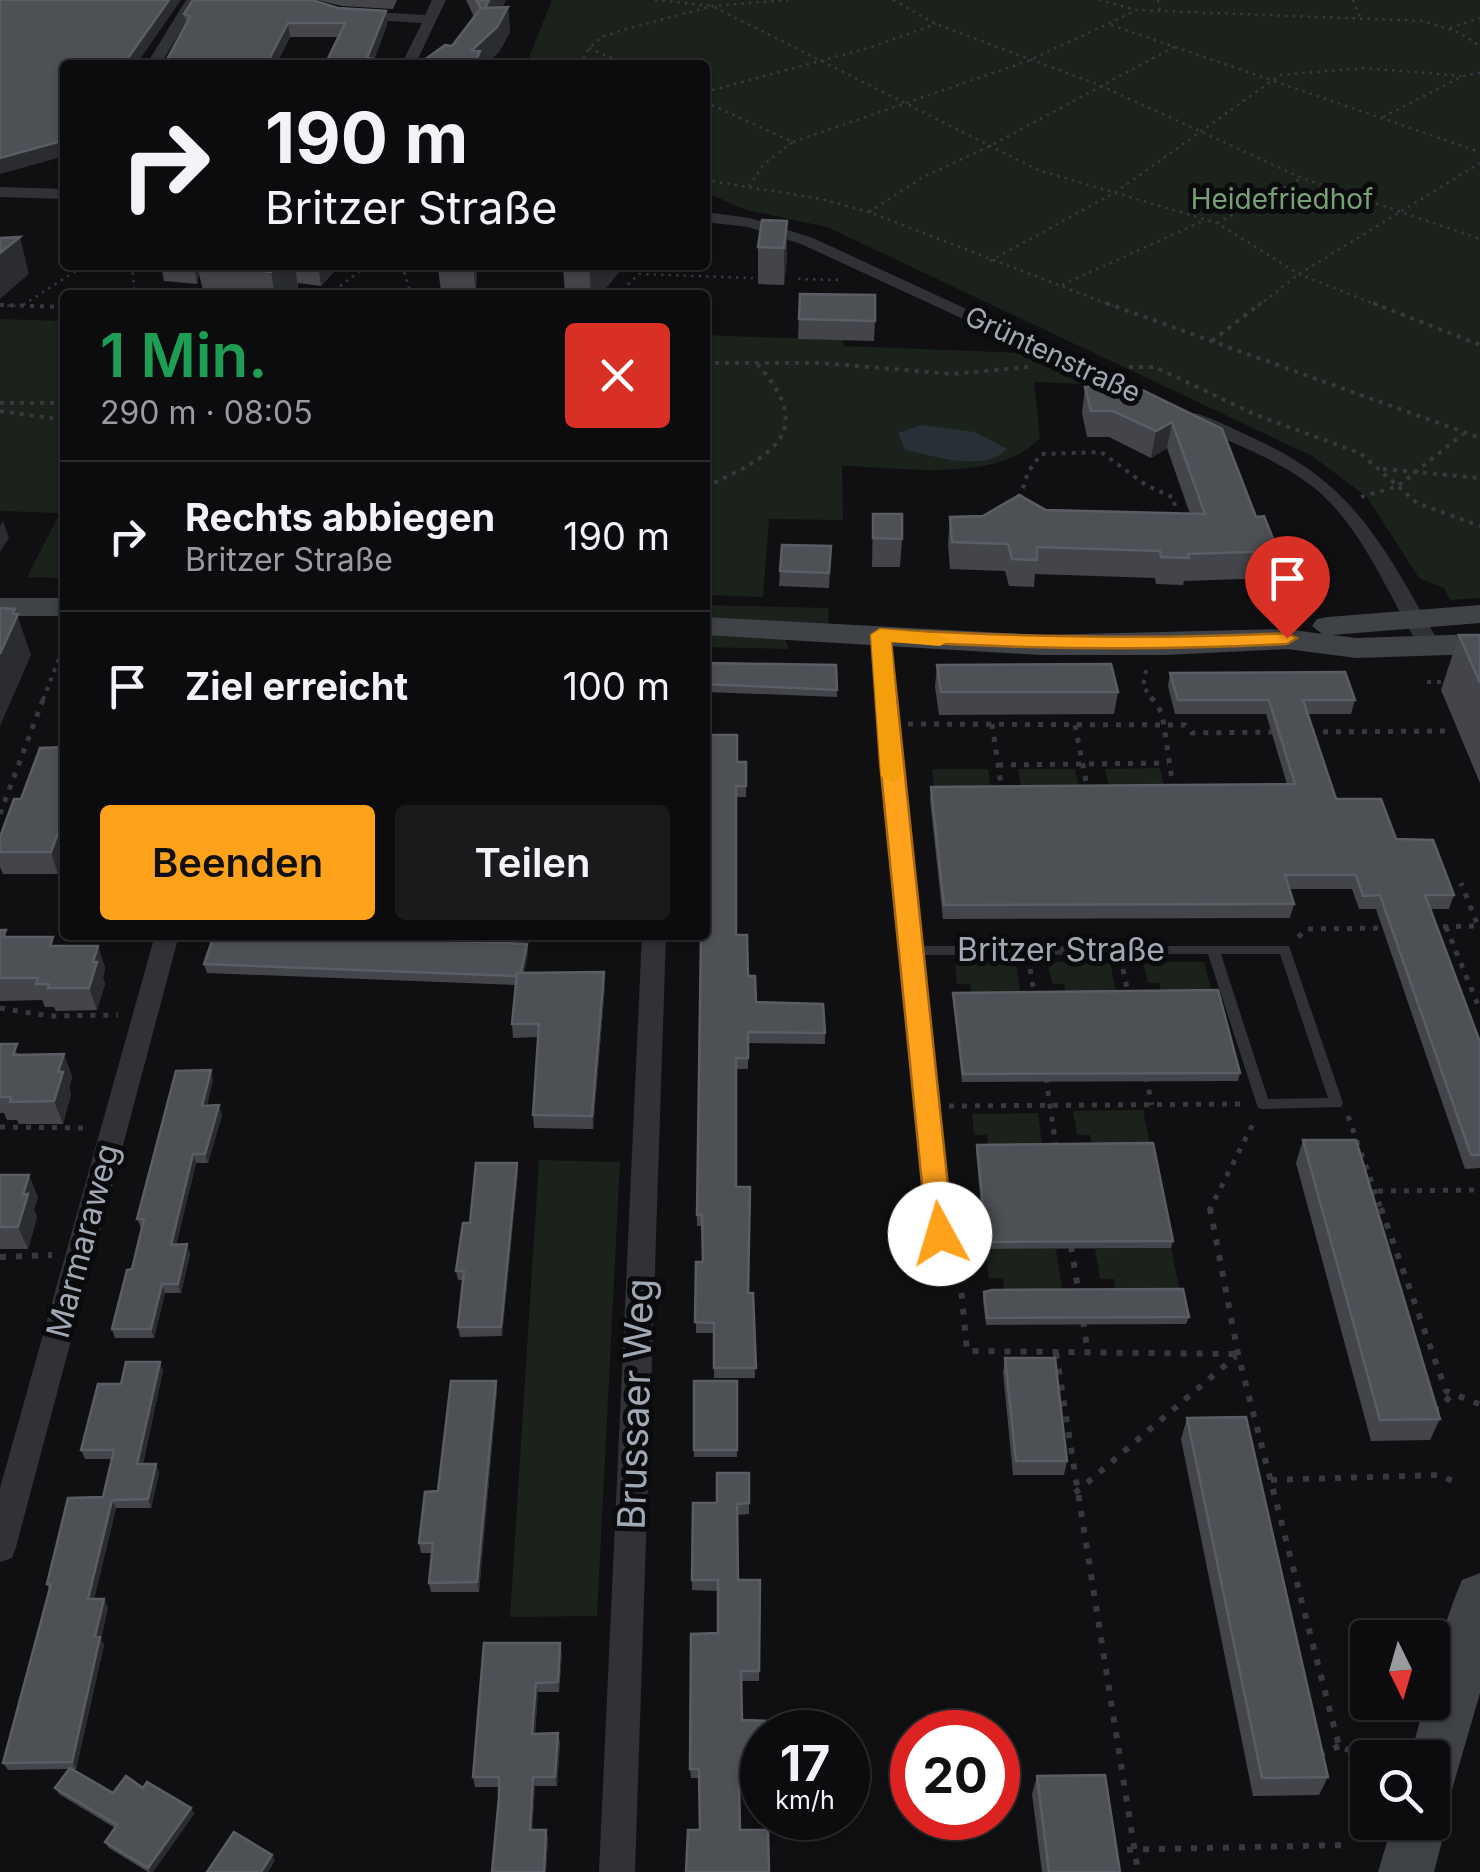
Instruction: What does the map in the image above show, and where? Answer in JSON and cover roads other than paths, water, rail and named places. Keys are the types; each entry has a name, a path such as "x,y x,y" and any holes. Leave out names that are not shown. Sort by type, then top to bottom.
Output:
{"main road":[{"path":"0,607 60,608"},
{"path":"710,626 1041,644 1165,645 1294,628 1356,648 1480,614"},
{"path":"1422,633 1480,644"},
{"path":"1441,1740 1480,1597"},
{"path":"1406,1872 1415,1840"}],"street":[{"path":"156,60 193,0"},
{"path":"287,0 341,14 429,19"},
{"path":"410,60 439,0"},
{"path":"0,192 60,194"},
{"name":"Grüntenstraße","path":"710,218 750,223 807,242 1301,470 1340,502 1422,633"},
{"name":"Marmaraweg","path":"0,1547 166,940"},
{"name":"Brussaer Weg","path":"617,1872 654,940"}],"lane":[{"name":"Britzer Straße","path":"880,635 940,1234"},
{"name":"Britzer Straße","path":"910,951 1285,949 1336,1104 1264,1104 1213,950"}],"park label":[{"name":"Heidefriedhof","path":"1282,199"}]}
